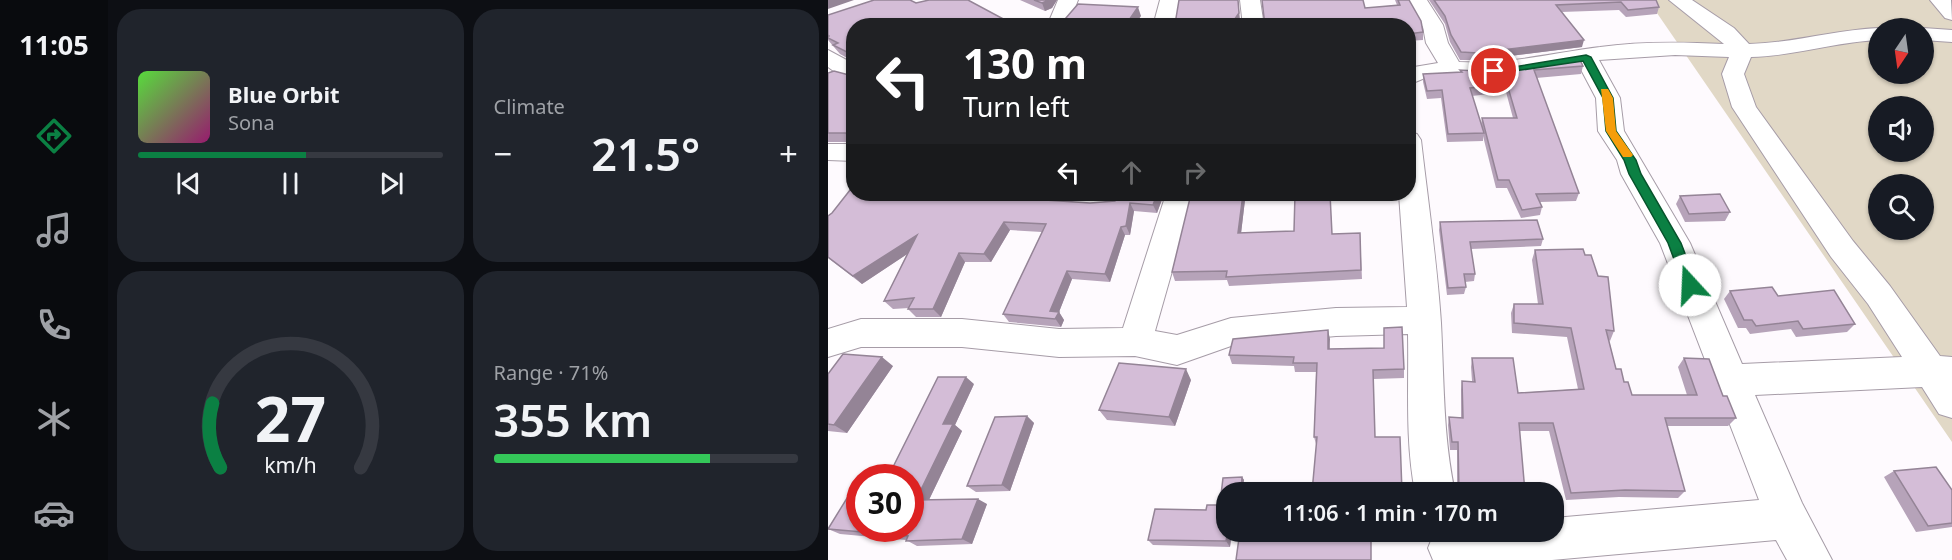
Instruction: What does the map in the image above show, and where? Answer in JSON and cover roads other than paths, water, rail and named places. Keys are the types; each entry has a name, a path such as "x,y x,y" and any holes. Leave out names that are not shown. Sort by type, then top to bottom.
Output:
{"street":[{"path":"1060,18 1068,0"},
{"path":"1166,18 1170,0"},
{"path":"1250,0 1253,18"},
{"path":"1418,0 1425,17 1433,25 1437,43 1452,68"},
{"path":"1679,0 1726,33 1743,51"},
{"path":"1940,0 1952,14"},
{"path":"1416,75 1452,68 1494,71 1602,53 1675,48 1784,50 1855,35 1868,34"},
{"path":"1934,35 1952,36"},
{"path":"1416,72 1437,43"},
{"path":"1743,51 1733,74 1744,107 1842,249 1941,370 1952,402"},
{"path":"828,57 846,69"},
{"path":"1586,57 1608,98 1611,131 1630,160 1635,174 1675,243 1787,518 1810,560"},
{"path":"828,152 846,153"},
{"path":"1135,342 1178,201"},
{"path":"1414,201 1424,320 1429,429 1427,453 1433,482"},
{"path":"828,343 861,333 916,335 962,333 1059,343 1135,342 1177,350 1231,332 1303,324 1424,320"},
{"path":"1730,380 1941,370"},
{"path":"1447,546 1787,518"}]}
